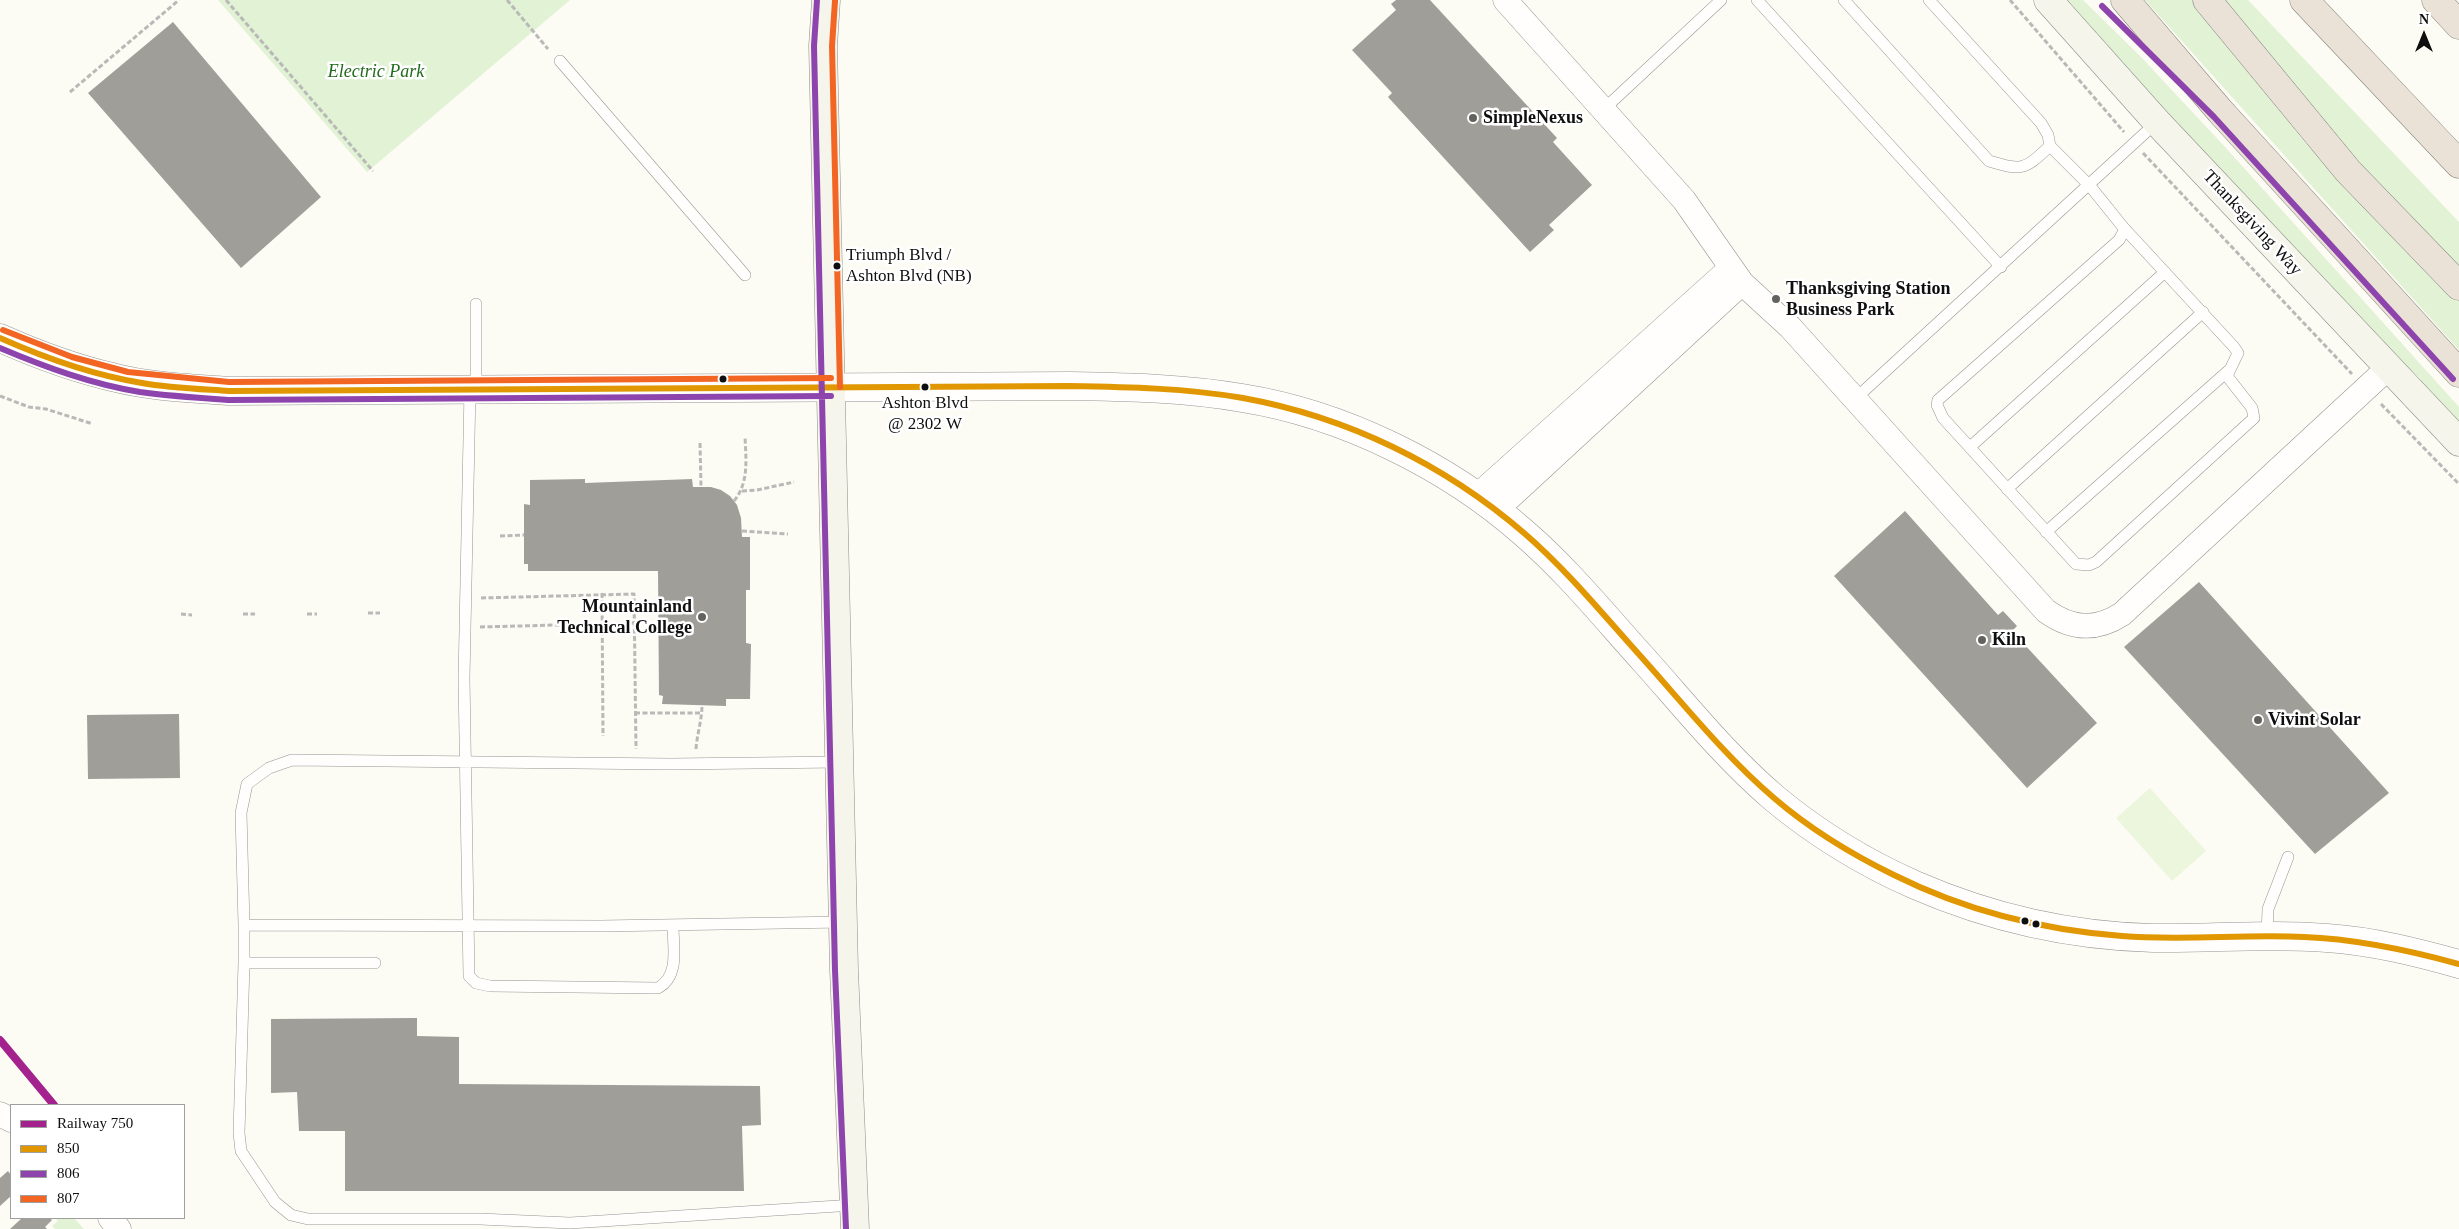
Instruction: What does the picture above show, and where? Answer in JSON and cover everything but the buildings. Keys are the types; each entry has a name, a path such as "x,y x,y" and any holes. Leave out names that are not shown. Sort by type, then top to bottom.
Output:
{"highway":[{"path":"2108,0 2220,111"},
{"path":"2125,0 2220,111 2459,373"},
{"path":"2207,0 2348,171 2459,286"},
{"path":"2304,0 2459,164"},
{"path":"2436,0 2459,25"}],"main road":[{"path":"826,0 823,46 843,922 855,1217"},
{"name":"Thanksgiving Way","path":"2048,0 2158,122 2459,442"}],"street":[{"path":"1505,0 1684,200 1736,276 1790,327 2046,611 2069,624 2093,626 2108,622 2122,614 2388,368"},
{"path":"1487,503 1736,276"},
{"path":"0,338 56,361 113,378 161,386 229,391 1142,387 1196,391 1247,398 1296,410 1352,429 1413,457 1487,503 1525,534 1571,579 1712,737 1773,797 1810,826 1865,860 1924,888 1977,908 2033,924 2090,934 2155,938 2267,935 2330,938 2377,944 2459,964"},
{"path":"111,1219 119,1229"}],"lane":[{"path":"1603,110 1721,0"},
{"path":"1757,0 2001,267"},
{"path":"1844,0 1989,160 2014,168 2029,165 2050,146"},
{"path":"1929,0 2041,123 2048,135 2050,146 2090,186 2123,227 2203,312 2238,353 2228,371 2046,532"},
{"path":"560,61 746,275"},
{"path":"1855,399 2158,122"},
{"path":"2123,227 2124,232 2119,240 1938,400 1937,405 1943,418 2076,564 2089,565 2096,562 2254,418 2252,408 2229,381 2228,371"},
{"path":"1970,447 2165,272"},
{"path":"476,304 464,678 469,976 476,983 490,986 658,988 667,983 673,972 672,926"},
{"path":"2007,489 2203,312"},
{"path":"840,762 660,764 292,760 269,768 247,784 241,813 244,963 239,1132 241,1152 275,1202 292,1215 308,1219 480,1220 570,1223 855,1217"},
{"path":"2267,935 2268,909 2288,857"},
{"path":"244,925 672,926 843,922"},
{"path":"244,963 375,964"}],"path":[{"path":"70,92 179,0"},
{"path":"226,0 373,171"},
{"path":"507,0 548,49"},
{"path":"2010,0 2135,144 2459,484"},
{"path":"0,396 29,407 46,409 93,424"},
{"path":"734,500 742,491 746,467 745,437"},
{"path":"700,443 701,487"},
{"path":"742,491 757,490 794,482"},
{"path":"742,531 788,534"},
{"path":"500,536 524,535"},
{"path":"481,598 602,593 634,594 636,749"},
{"path":"602,593 603,736"},
{"path":"368,613 380,613"},
{"path":"181,614 192,615"},
{"path":"243,614 254,614"},
{"path":"307,614 318,614"},
{"path":"480,627 634,623"},
{"path":"696,750 702,705"},
{"path":"635,713 702,713"}],"green space":[{"name":"Electric Park","path":"218,0 570,0 367,172"},
{"path":"2066,0 2083,0 2141,57 2226,148 2459,407 2459,423 2418,382 2421,379 2358,322"},
{"path":"2145,0 2193,0 2303,140 2354,196 2459,301 2459,350"},
{"path":"2221,0 2248,0 2459,222 2459,269 2386,198"},
{"path":"2150,788 2206,851 2172,881 2116,818"},
{"path":"56,1219 75,1219 84,1229 55,1229 52,1226 58,1221"}],"rail line":[{"name":"750","path":"0,1040 53,1104"}],"transit line":[{"name":"806","path":"817,0 814,46 835,970 846,1229"},
{"name":"807","path":"835,1 832,46 840,387"},
{"name":"806","path":"2102,6 2214,117 2453,379"},
{"name":"807","path":"3,330 72,357 128,372 229,382 831,378"},
{"name":"850","path":"0,338 87,371 123,380 163,386 229,391 1069,386 1200,392 1282,406 1320,417 1392,447 1461,485 1493,508 1524,533 1571,579 1707,731 1756,782 1816,830 1847,850 1894,875 1976,908 2063,929 2145,937 2281,936 2324,938 2382,946 2459,964"},
{"name":"806","path":"0,348 68,374 122,389 162,395 228,400 831,396"}],"place":[{"name":"SimpleNexus","path":"1473,118"},
{"name":"Triumph Blvd / Ashton Blvd (NB)","path":"837,266"},
{"name":"Thanksgiving Station Business Park","path":"1776,299"},
{"name":"Ashton Blvd @ 2302 W","path":"925,387"},
{"name":"Mountainland Technical College","path":"702,617"},
{"name":"Kiln","path":"1982,640"},
{"name":"Vivint Solar","path":"2258,720"}]}
